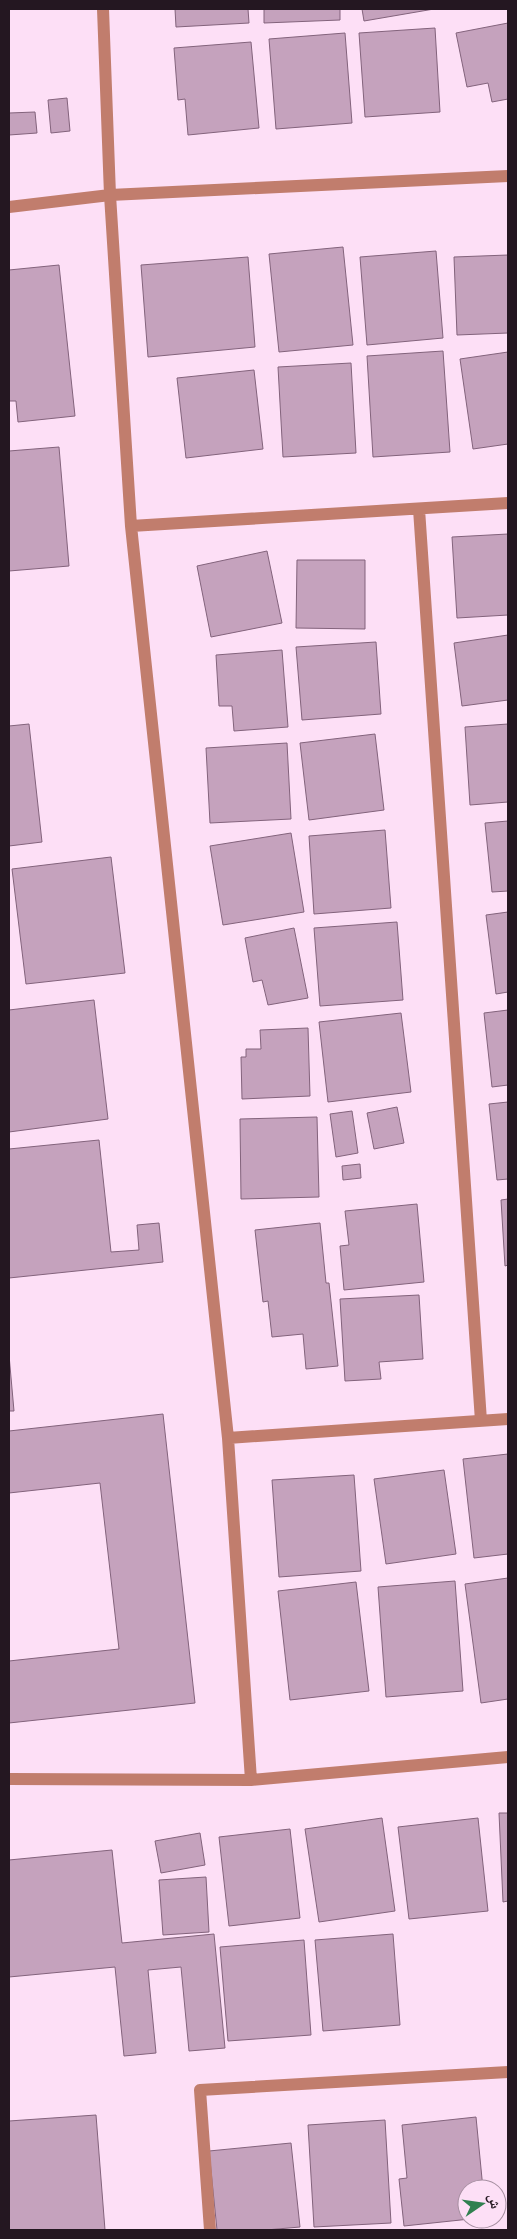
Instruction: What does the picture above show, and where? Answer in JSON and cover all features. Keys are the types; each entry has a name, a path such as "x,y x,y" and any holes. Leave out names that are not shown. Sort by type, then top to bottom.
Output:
{"street":[{"path":"104,9 110,195 131,526 228,1438 251,1780"},
{"path":"9,207 110,195 508,176"},
{"path":"131,526 508,503"},
{"path":"419,509 481,1421"},
{"path":"228,1438 508,1419"},
{"path":"9,1780 251,1780 508,1757"},
{"path":"210,2230 200,2090 508,2072"}],"building":[{"path":"175,9 248,9 249,23 176,27"},
{"path":"264,9 340,9 340,20 264,23"},
{"path":"362,9 434,9 364,21"},
{"path":"508,23 508,99 492,102 488,83 467,87 456,33"},
{"path":"435,28 440,112 365,117 359,33"},
{"path":"345,33 352,123 276,129 269,39"},
{"path":"251,42 259,128 188,135 185,99 178,100 174,48"},
{"path":"67,98 70,131 51,133 48,100"},
{"path":"35,112 37,133 9,135 9,113"},
{"path":"343,247 353,345 279,352 269,254"},
{"path":"436,251 443,338 367,345 360,257"},
{"path":"508,255 508,333 457,335 454,257"},
{"path":"248,257 255,347 148,357 141,265"},
{"path":"59,265 75,416 18,422 16,401 9,401 9,270"},
{"path":"443,351 450,452 373,457 367,356"},
{"path":"508,352 508,444 473,449 460,359"},
{"path":"351,363 356,453 283,457 278,367"},
{"path":"254,370 263,449 186,458 177,378"},
{"path":"59,447 69,566 9,571 9,451"},
{"path":"508,534 508,615 457,618 452,537"},
{"path":"267,551 282,623 211,637 197,566"},
{"path":"297,560 365,560 365,629 296,628"},
{"path":"508,635 508,700 462,706 454,643"},
{"path":"376,642 381,714 302,720 296,647"},
{"path":"282,650 288,727 234,731 232,706 219,706 216,655"},
{"path":"29,724 42,842 9,846 9,726"},
{"path":"508,724 508,802 470,805 465,727"},
{"path":"375,734 384,810 309,820 300,743"},
{"path":"287,743 291,819 210,823 206,748"},
{"path":"508,821 508,891 492,892 485,823"},
{"path":"385,830 391,908 314,914 309,836"},
{"path":"291,833 304,912 223,925 210,846"},
{"path":"111,857 125,973 26,984 12,869"},
{"path":"508,912 508,992 496,994 486,915"},
{"path":"397,922 403,1000 320,1006 314,928"},
{"path":"294,928 308,998 268,1005 262,980 253,982 245,938"},
{"path":"94,1000 108,1119 9,1132 9,1010"},
{"path":"508,1010 508,1085 492,1087 484,1013"},
{"path":"401,1013 411,1092 328,1102 319,1022"},
{"path":"308,1028 310,1096 242,1099 241,1057 246,1057 246,1049 261,1049 260,1030"},
{"path":"508,1102 508,1179 497,1180 489,1104"},
{"path":"397,1107 404,1143 374,1149 367,1113"},
{"path":"352,1111 358,1153 336,1157 330,1114"},
{"path":"317,1117 319,1197 241,1199 240,1119"},
{"path":"99,1140 111,1252 139,1250 137,1225 159,1223 163,1262 9,1278 9,1149"},
{"path":"360,1164 361,1178 343,1180 342,1166"},
{"path":"508,1199 508,1265 505,1266 501,1200"},
{"path":"417,1204 424,1282 344,1290 340,1246 349,1245 345,1211"},
{"path":"320,1223 326,1283 329,1283 338,1366 306,1369 303,1334 272,1337 268,1301 263,1302 255,1230"},
{"path":"419,1295 423,1359 379,1362 381,1379 345,1381 340,1299"},
{"path":"9,1355 14,1411 9,1411"},
{"path":"163,1414 195,1703 9,1723 9,1661 119,1649 100,1483 9,1493 9,1431"},
{"path":"508,1454 508,1554 474,1558 463,1459"},
{"path":"444,1470 456,1554 386,1564 374,1479"},
{"path":"354,1475 361,1571 279,1577 272,1480"},
{"path":"508,1578 508,1699 481,1703 465,1584"},
{"path":"455,1581 463,1691 386,1697 378,1587"},
{"path":"356,1582 369,1691 290,1700 278,1591"},
{"path":"499,1813 508,1813 508,1901 503,1902"},
{"path":"382,1818 395,1911 319,1922 305,1829"},
{"path":"478,1818 488,1911 409,1919 398,1827"},
{"path":"290,1829 300,1918 229,1926 219,1837"},
{"path":"200,1833 205,1865 161,1873 155,1841"},
{"path":"112,1850 122,1943 214,1934 225,2048 189,2051 181,1967 148,1970 156,2053 124,2056 115,1967 9,1977 9,1860"},
{"path":"206,1877 209,1932 163,1935 159,1880"},
{"path":"393,1934 400,2025 323,2031 315,1940"},
{"path":"304,1940 311,2035 228,2041 220,1947"},
{"path":"96,2115 105,2230 9,2230 9,2121"},
{"path":"476,2117 482,2179 457,2179 457,2220 404,2226 399,2179 407,2178 402,2125"},
{"path":"385,2120 391,2223 314,2227 308,2125"},
{"path":"291,2143 300,2227 266,2230 217,2230 209,2151"}]}
